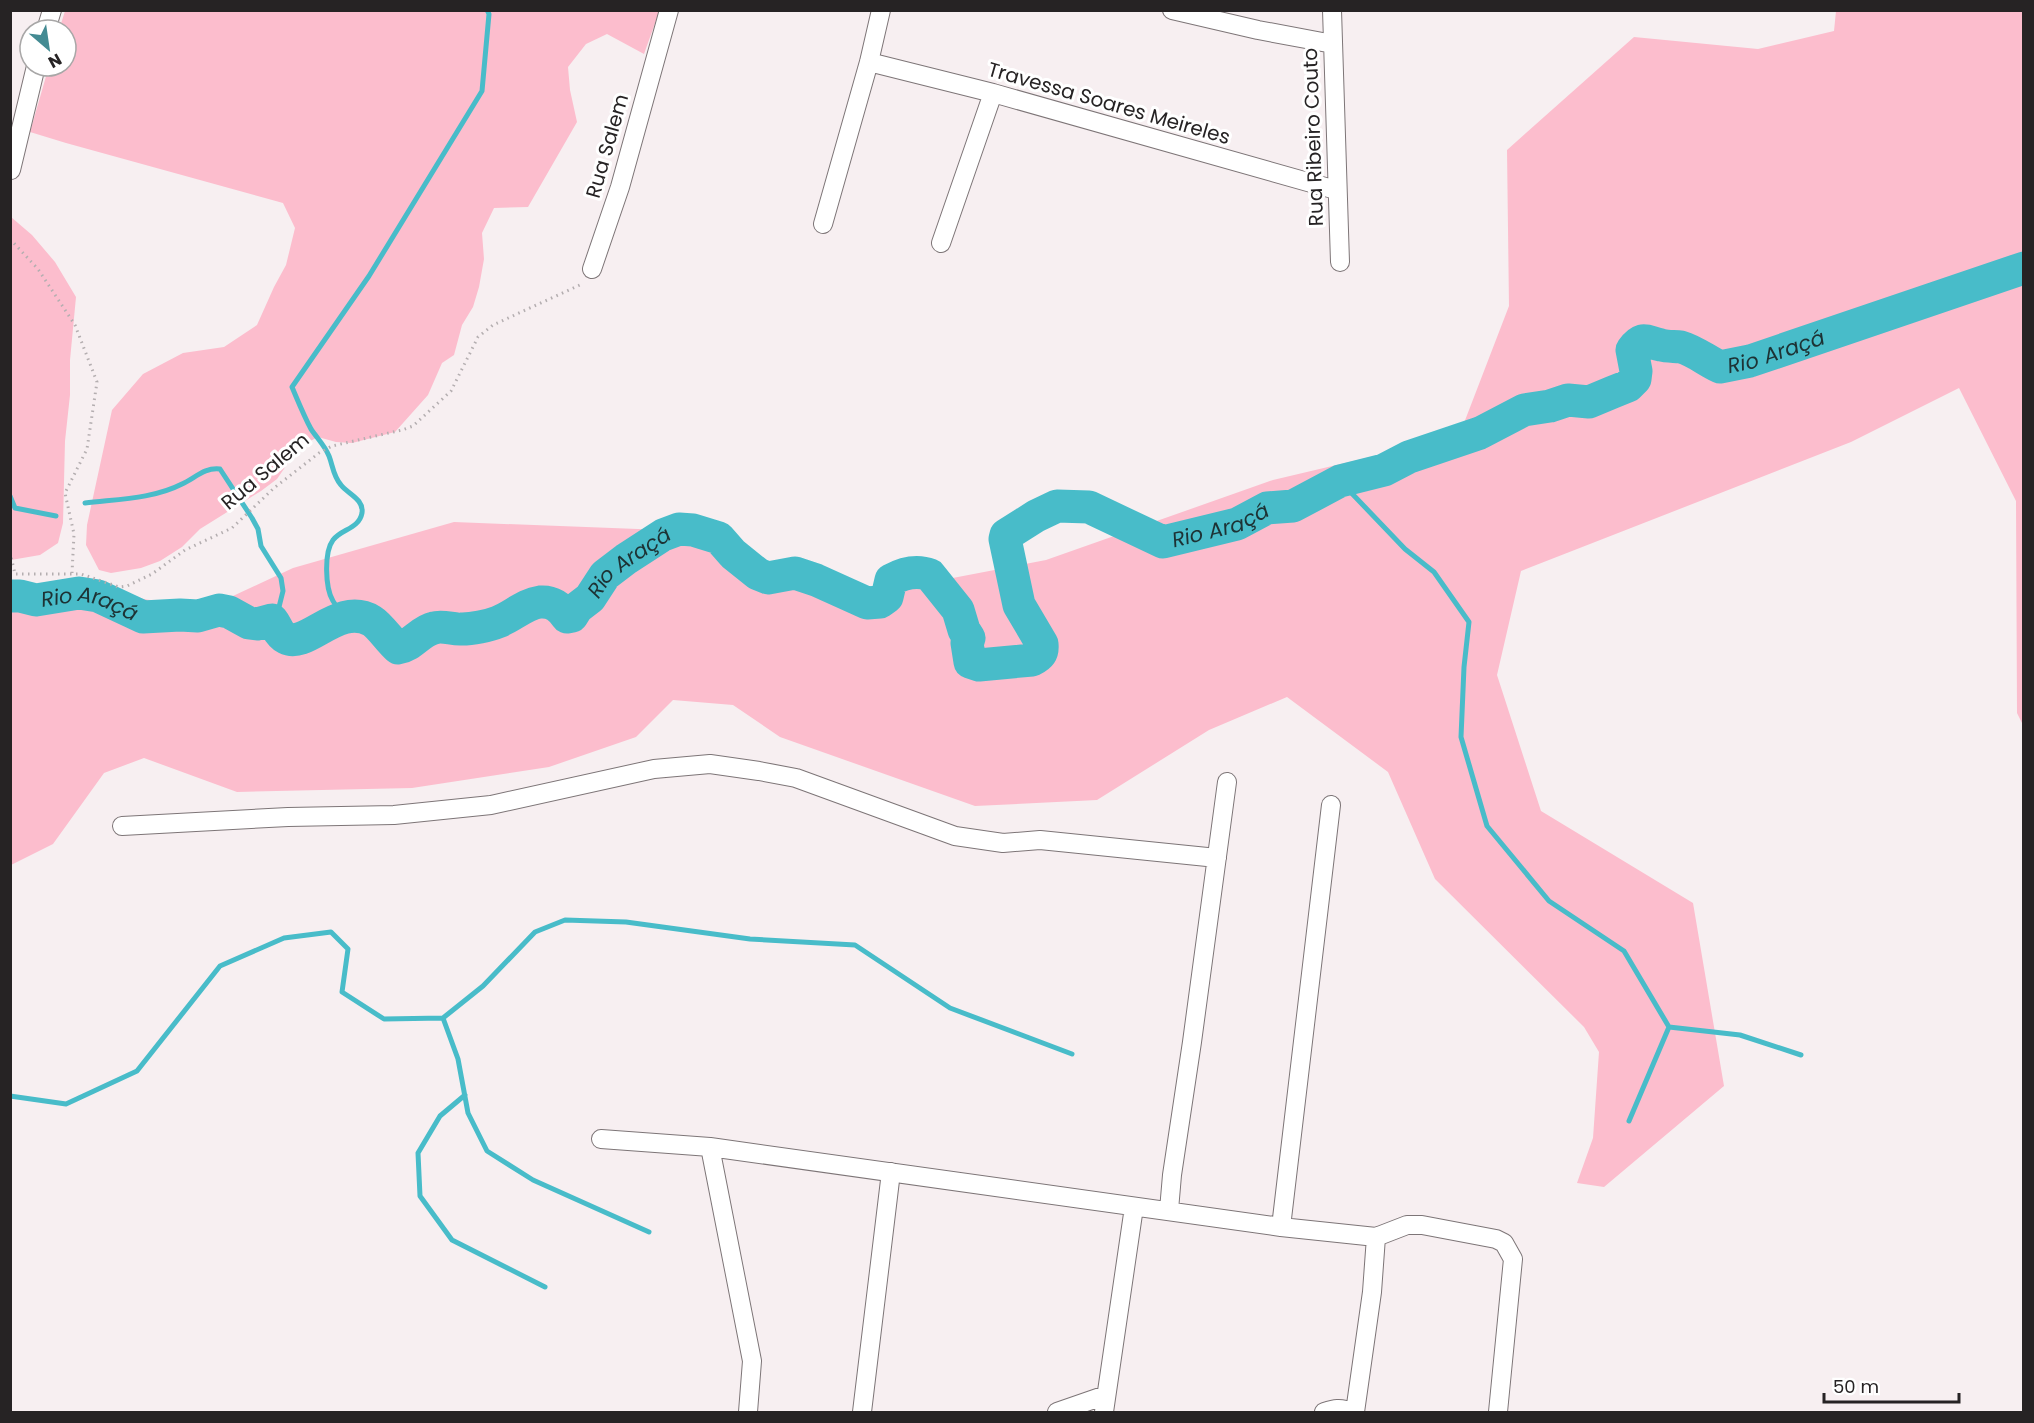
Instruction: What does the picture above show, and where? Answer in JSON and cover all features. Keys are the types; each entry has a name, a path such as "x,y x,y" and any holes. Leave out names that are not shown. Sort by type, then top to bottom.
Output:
{"street":[{"name":"Rua Salem","path":"592,269 620,187 669,10"},
{"path":"823,224 869,62 881,10"},
{"path":"1172,10 1333,44"},
{"name":"Rua Ribeiro Couto","path":"1332,10 1340,262"},
{"name":"Travessa Soares Meireles","path":"869,62 993,93 1336,190"},
{"path":"11,170 33,78"},
{"path":"940,243 993,93"},
{"path":"122,826 288,817 394,815 491,805 654,769 710,764 796,778 955,836 1003,843 1040,840 1216,858"},
{"path":"1169,1210 1227,782"},
{"path":"1281,1227 1331,805"},
{"path":"601,1139 710,1147 1281,1227 1376,1237 1407,1225 1422,1225 1496,1239 1504,1243 1513,1259 1498,1413"},
{"path":"710,1147 752,1361 748,1413"},
{"path":"862,1413 891,1172"},
{"path":"1057,1413 1105,1404 1134,1207"},
{"path":"1324,1413 1337,1409 1353,1413 1371,1302 1376,1237"}],"path":[{"path":"10,239 38,269 75,325 97,382 87,449 65,493 74,534 72,573"},
{"name":"Rua Salem","path":"13,574 81,574 119,587 127,586 152,574 185,550 232,528 273,488 319,453 332,446 413,426 451,391 478,337 493,325 585,282 592,269"},
{"path":"10,552 13,574"}],"shaded area":[{"path":"657,10 659,12 644,54 607,34 586,44 568,67 577,122 528,207 494,208 482,233 484,259 479,287 473,307 462,325 454,355 442,363 428,395 395,432 352,443 318,437 299,447 277,479 200,529 182,547 160,561 141,568 111,573 99,570 86,545 87,525 112,410 143,374 183,353 224,347 257,325 286,265 295,228 283,203 30,132 46,78 78,78 78,18 63,18 65,11"},
{"path":"1836,11 2023,11 2023,725 2017,713 2016,501 1959,388 1851,442 1521,571 1497,675 1541,811 1693,903 1724,1086 1604,1187 1577,1183 1593,1138 1599,1052 1584,1027 1435,879 1388,772 1287,697 1209,730 1097,800 975,806 780,737 733,705 673,700 636,737 549,767 412,788 237,792 144,758 104,773 53,844 11,865 11,602 70,587 205,609 293,568 454,522 690,531 843,599 1046,560 1273,480 1459,436 1509,306 1507,150 1634,37 1758,49 1834,31"},
{"path":"11,217 32,235 55,262 76,297 65,441 63,523 58,543 40,555 11,560"}],"waterway":[{"path":"351,615 338,608 330,595 327,561 330,546 336,536 354,526 360,518 361,504 338,482 327,452 311,429 292,387 369,276 482,91 489,14 487,10"},
{"name":"Rio Araçá","path":"10,596 36,600 79,593 98,596 143,617 198,616 219,610 229,612 249,623 257,624 272,620 283,636 294,640 336,620 360,616 375,623 398,648 434,628 466,629 485,626 540,602 553,604 567,617 572,616 577,608 590,598 605,575 663,535 679,529 693,530 719,538 733,554 758,574 768,578 795,573 867,603 880,602 887,597 891,580 906,574 925,573 930,575 958,610 969,638 967,643 970,662 979,665 1032,660 1040,654 1042,644 1019,605 1005,539 1006,535 1057,506 1089,507 1163,542 1237,524 1267,508 1293,506 1340,481 1384,470 1409,457 1480,433 1524,410 1550,406 1568,400 1589,402 1628,386 1635,379 1636,371 1632,350 1642,341 1681,347 1720,367 1750,361 2024,268"},
{"path":"85,503 159,493 182,484 205,471 220,469 252,518 258,529 261,546 281,578 283,591 275,623"},
{"path":"1340,481 1405,549 1434,572 1469,622 1464,667 1461,737 1487,826 1549,901 1624,951 1669,1027 1629,1121"},
{"path":"10,496 15,508 56,516"},
{"path":"10,1096 66,1104 137,1071 220,966 284,938 331,932 348,949 342,992 384,1019 443,1018 483,986 535,932 565,920 626,922 750,939 855,945 950,1008 1072,1054"},
{"path":"443,1018 458,1059 468,1113 487,1151 533,1180 649,1232"},
{"path":"1669,1027 1740,1035 1801,1055"},
{"path":"465,1095 440,1116 418,1153 420,1196 452,1240 545,1287"}]}
